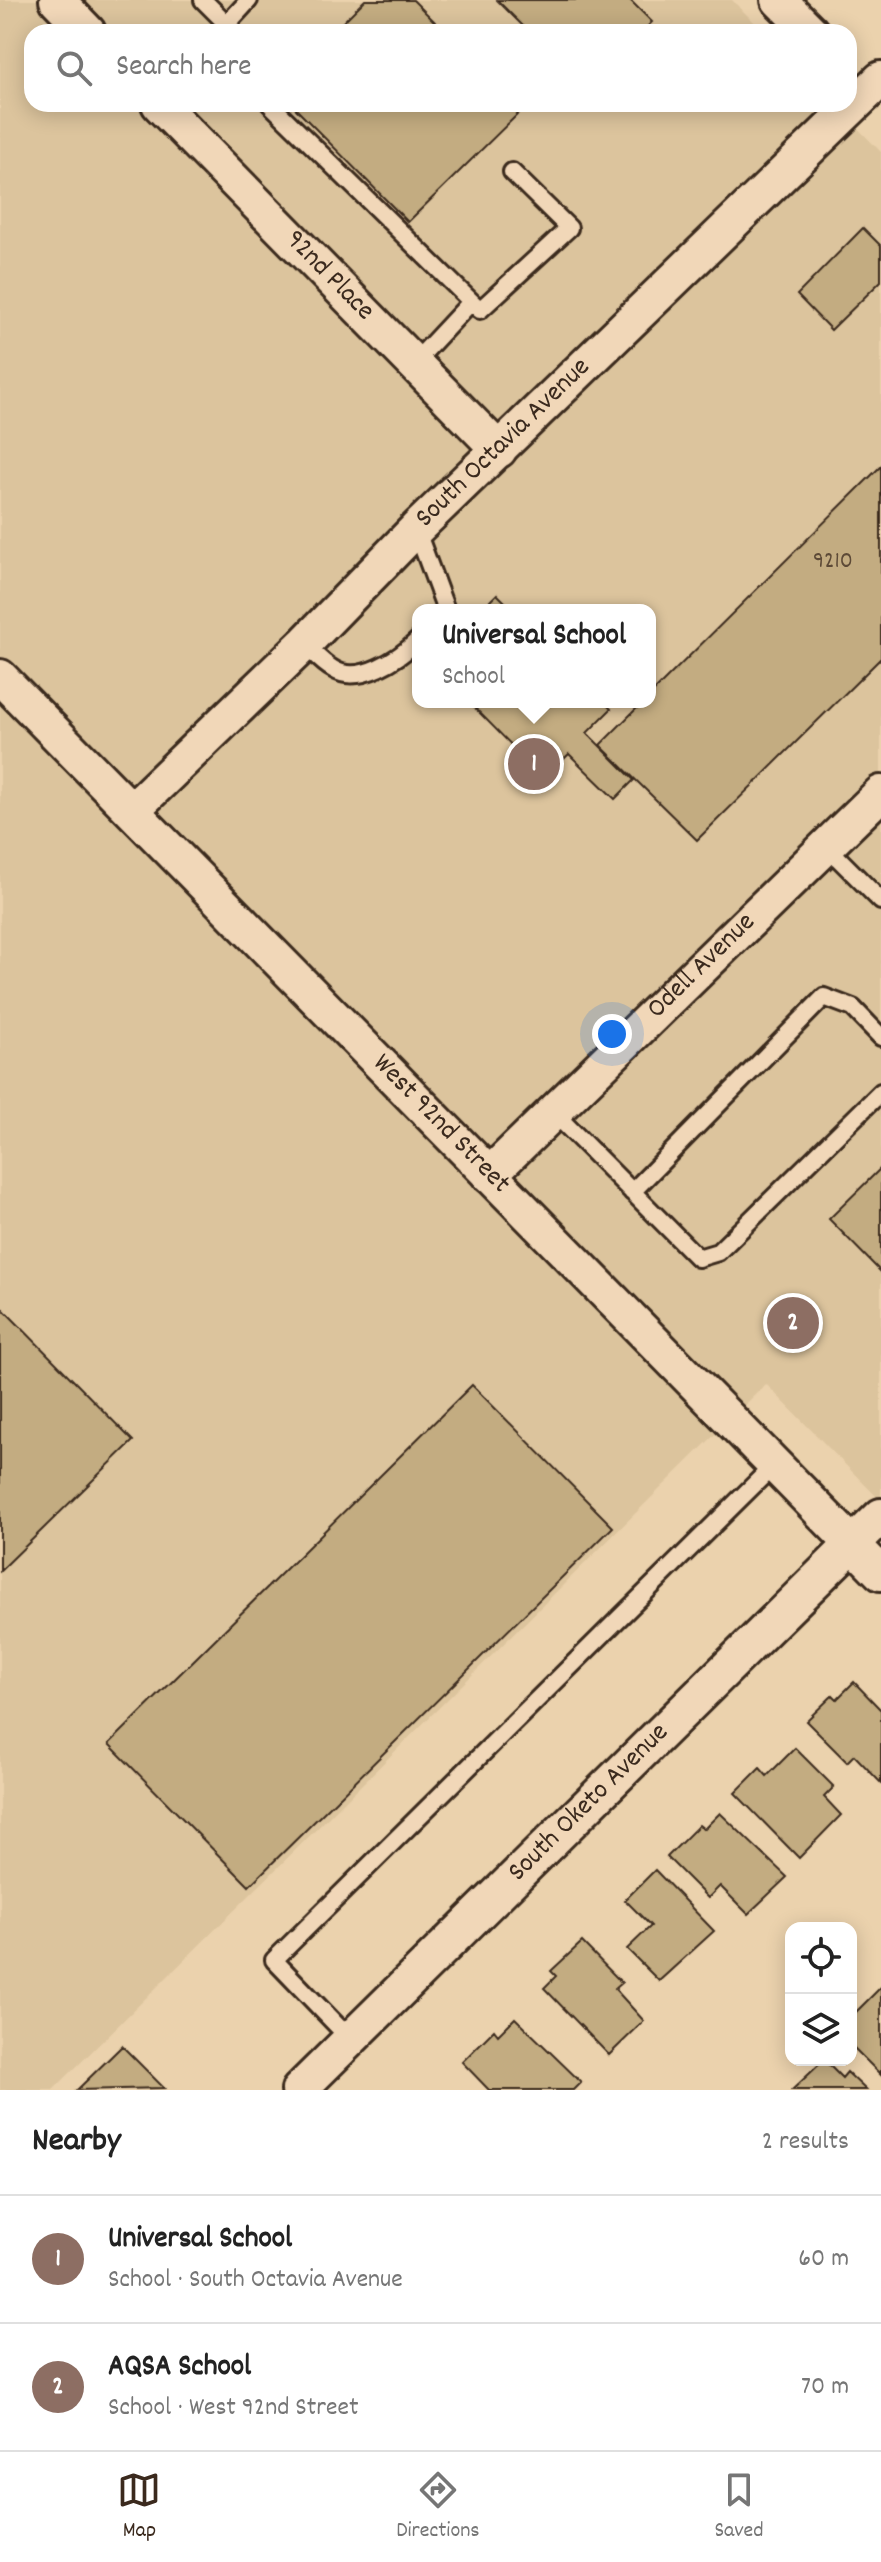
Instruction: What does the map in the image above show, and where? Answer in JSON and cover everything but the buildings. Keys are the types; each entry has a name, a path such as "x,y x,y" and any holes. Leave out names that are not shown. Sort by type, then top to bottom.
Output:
{"street":[{"path":"57,0 80,24"},
{"path":"779,0 803,24"},
{"name":"92nd Place","path":"167,112 499,450"},
{"name":"South Octavia Avenue","path":"132,810 844,112"},
{"name":"West 92nd Street","path":"0,677 881,1573"},
{"name":"Odell Avenue","path":"489,1175 881,793"},
{"name":"South Oketo Avenue","path":"299,2090 881,1516"}],"lane":[{"path":"203,0 226,24"},
{"path":"233,24 249,0"},
{"path":"278,112 480,310 569,228 512,172"},
{"path":"414,363 471,302"},
{"path":"416,529 444,604"},
{"path":"304,644 334,670 348,675 397,661 412,646"},
{"path":"826,846 881,901"},
{"path":"632,1192 824,997 853,1008 881,1037"},
{"path":"553,1112 698,1258 718,1252 881,1092"},
{"path":"350,2039 274,1960 775,1464"}],"shaded area":[{"path":"0,0 732,0 756,24 24,24 24,112 842,112 881,152 881,1501 766,1384 53,2090 0,2090"}],"place":[{"name":"Universal School","path":"534,764"},
{"name":"AQSA School","path":"793,1323"}]}
